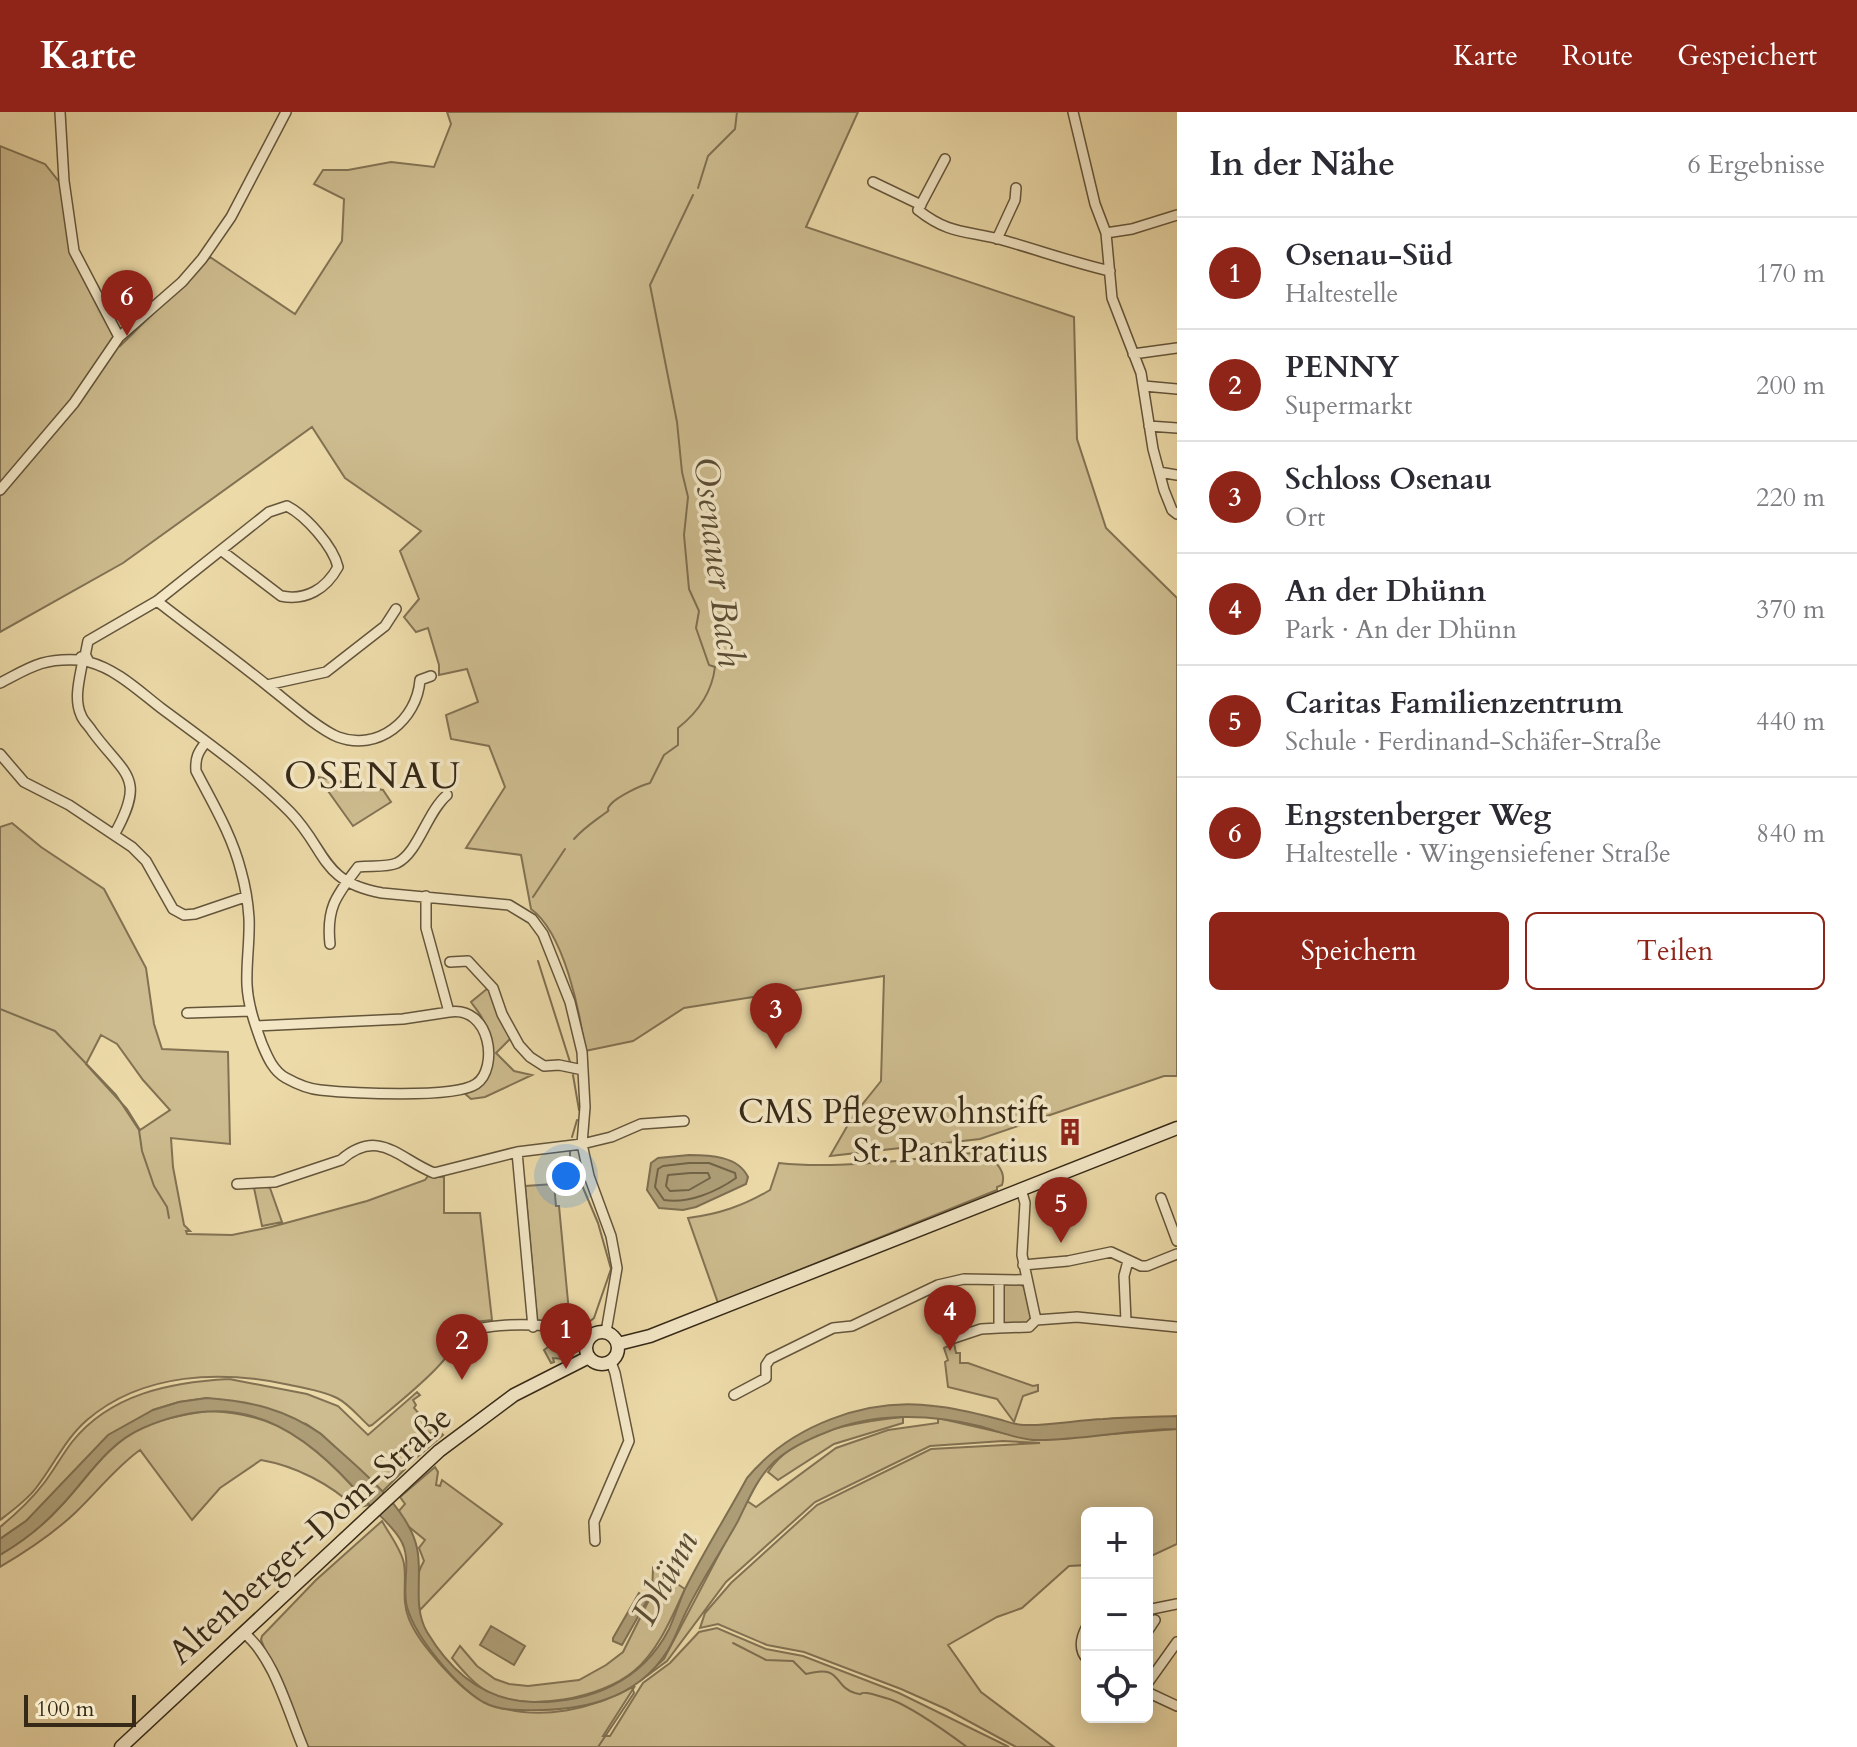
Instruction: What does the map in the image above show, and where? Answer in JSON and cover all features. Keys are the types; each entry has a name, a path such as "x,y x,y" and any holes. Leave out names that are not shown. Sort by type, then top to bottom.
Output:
{"main road":[{"path":"618,1344 650,1336 1177,1128"},
{"path":"606,1332 615,1338 618,1353 611,1362 600,1363 589,1357 586,1349 589,1338 606,1332"},
{"name":"Altenberger-Dom-Straße","path":"121,1747 439,1451 489,1412 533,1385 589,1357"}],"street":[{"path":"60,112 64,181 74,251 119,337"},
{"path":"0,490 74,403 119,337 182,282 202,259 231,217 286,112"},
{"path":"1073,112 1095,204 1106,233 1116,312 1144,386 1159,472 1172,510 1177,514"},
{"path":"945,159 918,210 936,224 1110,271"},
{"path":"873,182 921,205"},
{"path":"997,239 1015,200 1016,188"},
{"path":"1106,233 1132,229 1177,215"},
{"path":"1133,354 1177,348"},
{"path":"1144,386 1177,389"},
{"path":"1149,426 1177,428"},
{"path":"1159,472 1177,475"},
{"path":"114,835 127,812 130,795 128,778 123,766 81,715 77,699 88,641 157,601 269,512 287,506 302,514 336,558 338,567 324,586 300,599 291,598 281,596 222,551"},
{"path":"157,601 337,737 360,742 385,736 409,714 420,680 431,676"},
{"path":"267,685 326,672 385,626 396,609"},
{"path":"0,683 55,658 84,661 116,674 206,742 291,813 330,869 347,883 361,890 382,893 509,905 532,919 543,934 570,1002 583,1070 585,1107 582,1144 589,1176 611,1236 617,1268 606,1332"},
{"path":"206,742 198,752 196,771 230,837 242,872 249,916 247,988 251,1011 256,1026 269,1061 283,1076 316,1090 398,1094 464,1090 478,1083 486,1074 488,1053 479,1020 470,1013 256,1026"},
{"path":"0,754 24,782 69,805 146,861 173,909 184,915 195,914 245,897"},
{"path":"330,944 330,907 358,867 383,866 408,855 436,805 447,795"},
{"path":"427,798 436,805"},
{"path":"426,896 426,928 449,1012"},
{"path":"450,962 472,957 493,988 502,1014 519,1045 530,1057 544,1066 559,1065 583,1070"},
{"path":"199,1001 199,1012"},
{"path":"187,1013 251,1011"},
{"path":"237,1184 275,1182 380,1144 434,1173 517,1152 582,1144 611,1137 641,1124 684,1121"},
{"path":"517,1152 533,1327"},
{"path":"1021,1189 1025,1203 1023,1265 1036,1320"},
{"path":"1161,1198 1177,1241"},
{"path":"1023,1265 1068,1261 1111,1252 1147,1266 1177,1254"},
{"path":"1126,1321 1124,1276 1128,1261"},
{"path":"734,1395 766,1378 766,1365 770,1359 833,1328 852,1326 938,1285 964,1279 1025,1280"},
{"path":"999,1280 999,1328"},
{"path":"954,1338 981,1329 1029,1327 1036,1320 1077,1317 1177,1327"},
{"path":"475,1330 492,1325 572,1328 589,1338"},
{"path":"595,1541 594,1522 629,1441 611,1362"},
{"path":"1153,1609 1177,1604"},
{"path":"244,1633 257,1644 266,1659 303,1747"},
{"path":"1153,1678 1173,1656 1177,1642"},
{"path":"1153,1695 1177,1706"}],"shaded area":[{"path":"447,112 858,112 806,227 1074,317 1077,439 1106,528 1177,598 1177,1076 1164,1076 980,1139 830,1156 853,1116 881,1081 884,976 684,1008 633,1041 585,1051 568,974 553,936 531,909 521,855 466,848 505,787 489,746 451,739 446,715 478,702 467,669 439,675 428,628 416,632 404,617 419,599 400,551 421,531 345,478 312,427 123,563 0,632 0,146 45,164 60,183 70,252 120,346 210,257 295,314 342,241 344,199 314,184 323,170 348,170 391,162 434,167 451,124"},
{"path":"318,777 383,790 391,802 353,826"},
{"path":"12,823 41,847 104,889 146,968 154,1024 162,1049 228,1052 230,1144 171,1138 184,1225 190,1231 186,1231 187,1234 232,1235 271,1227 367,1201 425,1180 428,1176 444,1177 444,1213 480,1213 492,1320 466,1323 461,1336 440,1364 372,1425 369,1426 337,1398 264,1380 211,1377 158,1384 109,1404 87,1420 32,1492 0,1520 0,827","holes":["101,1035 117,1044 170,1110 140,1130 127,1109 86,1064"]},
{"path":"488,988 512,1037 496,1053 514,1071 532,1075 485,1097 471,1099 463,1092 486,1077 491,1056 485,1025 471,1002"},
{"path":"982,1152 995,1162 1003,1175 1002,1185 997,1190 718,1303 688,1218 730,1208 770,1190 779,1163 854,1164"},
{"path":"554,1184 556,1206 559,1206 570,1323 537,1320 525,1186"},
{"path":"254,1188 270,1188 282,1222 262,1226"},
{"path":"1002,1286 1024,1287 1031,1318 1029,1323 1004,1324"},
{"path":"564,1332 579,1340 578,1351 564,1359 553,1358 554,1362 551,1363 544,1350 548,1347 543,1334"},
{"path":"954,1343 956,1353 960,1353 960,1363 1038,1385 1038,1391 1023,1396 1014,1422 997,1399 948,1387 945,1362 948,1360 944,1348"},
{"path":"229,1379 307,1394 338,1406 368,1435 417,1392 420,1395 413,1400 414,1408 432,1429 439,1431 434,1434 423,1431 436,1439 441,1433 443,1435 410,1463 403,1465 405,1469 382,1492 321,1434 306,1424 207,1398 179,1402 153,1410 26,1521 0,1539 0,1527 39,1489 72,1442 104,1412 164,1388"},
{"path":"209,1411 260,1419 300,1438 334,1467 369,1505 356,1508 312,1477 261,1460 220,1488 192,1520 140,1450 58,1528 0,1567 0,1555 51,1516 104,1456 125,1438 163,1420"},
{"path":"903,1417 903,1423 834,1444 778,1480 768,1472 794,1446 811,1437 847,1426"},
{"path":"938,1418 1033,1440 1177,1429 1177,1544 1153,1555 1153,1507 1081,1507 1081,1565 1069,1566 1022,1608 997,1617 948,1645 981,1692 1054,1747 1016,1747 946,1709 804,1652 767,1645 718,1624 700,1628 705,1613 731,1583 817,1505 931,1449 1040,1443 1003,1441 930,1446 815,1502 726,1582 667,1661 640,1681 664,1659 747,1501 756,1507 836,1448 888,1430 938,1423"},
{"path":"435,1467 438,1472 436,1485 440,1486 442,1480 502,1524 420,1610 416,1585 424,1561 419,1548 425,1540 408,1526 398,1512 405,1504 400,1497"},
{"path":"382,1521 403,1559 405,1605 415,1631 458,1682 493,1705 547,1713 584,1707 635,1686 603,1736 610,1736 643,1683 670,1663 699,1632 717,1628 766,1649 803,1656 899,1693 1009,1747 306,1747 261,1640 262,1636 316,1580"},
{"path":"653,1568 685,1589 664,1633 643,1663 620,1681 603,1689 563,1700 542,1702 504,1698 478,1685 452,1658 460,1646 477,1666 495,1679 509,1684 528,1686 579,1680 623,1652 652,1594"}],"water":[{"path":"714,1156 738,1165 748,1177 746,1184 696,1207 683,1210 659,1208 647,1190 651,1163 658,1158"},
{"path":"207,1398 252,1404 294,1418 321,1434 363,1471 391,1501 412,1532 419,1559 420,1612 436,1646 471,1682 500,1696 533,1702 594,1693 629,1676 644,1663 669,1629 692,1575 747,1478 785,1444 831,1419 856,1411 908,1404 957,1409 1024,1425 1177,1416 1177,1429 1031,1440 961,1422 903,1417 864,1421 820,1435 786,1453 763,1475 694,1597 668,1650 655,1668 622,1692 583,1706 515,1710 496,1707 472,1695 427,1646 407,1607 404,1547 388,1523 316,1452 292,1434 266,1421 239,1413 209,1411 177,1416 143,1428 118,1443 39,1527 0,1555 0,1539 26,1521 108,1435 153,1410"},
{"path":"639,1593 648,1599 622,1645 613,1638"},
{"path":"491,1626 525,1646 514,1665 480,1645"}],"waterway":[{"name":"Osenauer Bach","path":"698,188 708,156 735,129 737,112"},
{"name":"Osenauer Bach","path":"574,839 608,811 614,801 650,783 664,755 678,745 678,728 702,701 711,685 715,667 709,665 696,628 699,611 689,589 684,535 688,497 677,422 650,285 693,195"},
{"name":"Osenauer Bach","path":"533,897 565,849"},
{"name":"Osenauer Bach","path":"538,961 570,1062"},
{"path":"0,1009 55,1031 116,1095 139,1130 142,1151 169,1218"},
{"name":"Osenauer Bach","path":"573,1075 579,1110"},
{"name":"Osenauer Bach","path":"572,1137 577,1120"},
{"name":"Osenauer Bach","path":"570,1151 598,1223 611,1269 594,1318 583,1327"},
{"path":"733,1643 766,1660 793,1661 806,1674 832,1674 855,1693 892,1700 967,1747"},
{"path":"598,1747 634,1693 632,1687"}],"place":[{"name":"Engstenberger Weg","path":"127,336"},
{"name":"Schloss Osenau","path":"776,1049"},
{"name":"CMS Pflegewohnstift St. Pankratius","path":"1070,1132"},
{"name":"Caritas Familienzentrum","path":"1061,1243"},
{"name":"An der Dhünn","path":"950,1351"},
{"name":"Osenau-Süd","path":"566,1369"},
{"name":"PENNY","path":"462,1380"}],"district":[{"name":"OSENAU","path":"373,776"}],"water label":[{"name":"Dhünn","path":"665,1578"}]}
